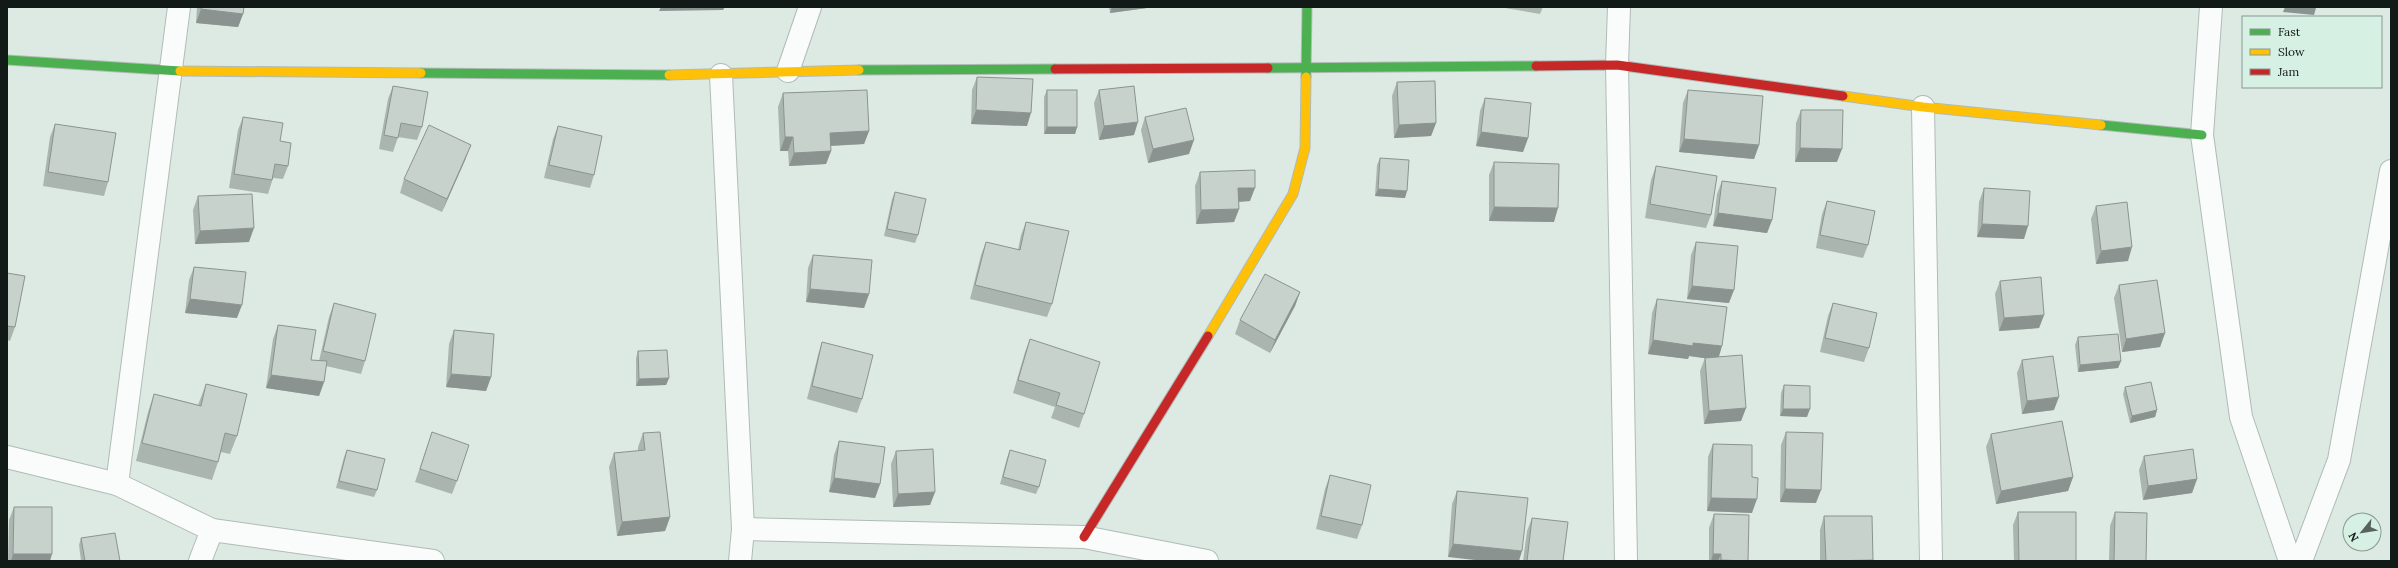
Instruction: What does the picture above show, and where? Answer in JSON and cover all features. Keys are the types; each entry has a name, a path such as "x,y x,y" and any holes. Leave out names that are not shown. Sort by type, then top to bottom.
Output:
{"street":[{"path":"117,484 172,71 179,7"},
{"path":"788,71 810,7"},
{"path":"1084,537 1262,249 1293,194 1305,148 1307,7"},
{"path":"1619,7 1616,65 1626,561"},
{"path":"2211,7 2202,135 2240,417 2290,561"},
{"path":"7,60 172,71 721,75 788,71 1306,66 1616,65 1923,107 2202,135"},
{"path":"721,75 742,529 740,561"},
{"path":"1923,107 1931,561"},
{"path":"2301,561 2339,460 2391,171"},
{"path":"7,457 117,484 212,530 433,561"},
{"path":"742,529 1084,537 1207,561"},
{"path":"200,561 212,530"}],"building":[{"path":"201,7 244,7 243,14 201,9"},
{"path":"977,77 1033,79 1031,113 976,110"},
{"path":"1435,81 1436,123 1399,125 1397,82"},
{"path":"393,86 428,92 422,127 401,123 398,138 384,135"},
{"path":"1134,86 1138,122 1104,126 1099,90"},
{"path":"867,90 869,131 830,133 831,151 794,153 793,137 785,137 783,93"},
{"path":"1047,90 1077,90 1077,127 1047,127"},
{"path":"1688,90 1763,96 1759,145 1684,139"},
{"path":"1485,98 1531,103 1528,138 1481,132"},
{"path":"1186,108 1194,140 1153,149 1145,117"},
{"path":"1801,110 1843,110 1842,149 1800,148"},
{"path":"243,117 283,123 280,141 291,143 288,166 275,164 272,180 234,174"},
{"path":"55,124 116,133 108,182 48,172"},
{"path":"429,125 471,145 447,199 404,179"},
{"path":"558,126 602,136 594,175 549,165"},
{"path":"1380,158 1409,160 1407,191 1378,189"},
{"path":"1494,162 1559,164 1558,208 1494,207"},
{"path":"1656,166 1717,176 1711,215 1650,204"},
{"path":"1255,170 1255,188 1238,188 1239,209 1201,210 1200,172"},
{"path":"1722,181 1776,188 1772,220 1718,213"},
{"path":"1984,188 2030,191 2028,226 1982,224"},
{"path":"895,192 926,199 918,235 887,229"},
{"path":"252,194 254,228 200,231 198,196"},
{"path":"1827,201 1875,211 1868,245 1820,235"},
{"path":"2127,202 2132,247 2101,251 2096,206"},
{"path":"1026,222 1069,231 1052,304 975,285 986,242 1020,250"},
{"path":"1696,242 1738,246 1734,290 1692,286"},
{"path":"813,255 872,260 869,294 810,289"},
{"path":"194,267 246,272 242,305 190,299"},
{"path":"7,273 25,276 15,327 7,326"},
{"path":"1265,274 1300,292 1275,340 1240,320"},
{"path":"2041,277 2044,315 2004,318 2000,281"},
{"path":"2157,280 2165,333 2126,339 2119,285"},
{"path":"1657,299 1727,307 1722,346 1693,343 1693,346 1653,340"},
{"path":"334,303 376,314 365,361 323,351"},
{"path":"1833,303 1877,313 1869,348 1825,338"},
{"path":"278,325 316,330 311,360 327,361 324,382 271,375"},
{"path":"454,330 494,334 491,377 451,374"},
{"path":"2118,334 2121,361 2080,365 2078,337"},
{"path":"1030,339 1100,362 1084,414 1056,405 1060,393 1018,380"},
{"path":"822,342 873,355 862,399 812,386"},
{"path":"667,350 669,378 639,379 638,351"},
{"path":"1742,355 1746,408 1709,411 1705,358"},
{"path":"2053,356 2059,397 2027,401 2022,360"},
{"path":"2151,382 2157,410 2132,416 2125,387"},
{"path":"206,384 247,394 237,436 225,433 218,462 142,443 154,394 201,406"},
{"path":"1784,385 1810,386 1810,409 1783,409"},
{"path":"2062,421 2073,477 2001,491 1991,434"},
{"path":"432,432 469,445 457,481 420,469"},
{"path":"660,432 670,517 622,522 614,453 645,450 643,433"},
{"path":"1786,432 1823,433 1821,490 1785,489"},
{"path":"839,441 885,447 880,484 834,478"},
{"path":"1713,444 1752,445 1752,477 1758,478 1757,499 1711,498"},
{"path":"933,449 935,492 898,494 896,451"},
{"path":"2193,449 2197,479 2148,486 2144,456"},
{"path":"347,450 385,459 377,490 339,481"},
{"path":"1010,450 1046,460 1039,487 1003,477"},
{"path":"1330,475 1371,485 1362,525 1321,516"},
{"path":"1457,491 1528,498 1522,551 1453,544"},
{"path":"14,507 52,507 52,554 13,554"},
{"path":"2018,512 2076,512 2076,561 2019,561"},
{"path":"2115,512 2147,513 2146,561 2114,561"},
{"path":"1714,514 1749,515 1748,561 1721,560 1721,554 1713,554"},
{"path":"1824,516 1872,516 1873,560 1826,561"},
{"path":"1532,518 1568,522 1563,561 1527,561"},
{"path":"115,533 120,561 85,561 81,538"}],"traffic: fast":[{"path":"1306,77 1307,7"},
{"path":"7,60 180,71"},
{"path":"1268,68 1536,66"},
{"path":"859,70 1055,69"},
{"path":"421,73 669,75"},
{"path":"2101,125 2202,135"}],"traffic: slow":[{"path":"669,75 859,70"},
{"path":"180,71 421,73"},
{"path":"1208,336 1293,194 1305,148 1306,77"},
{"path":"1843,96 1923,107 2101,125"}],"traffic: jam":[{"path":"1536,66 1617,65 1843,96"},
{"path":"1055,69 1268,68"},
{"path":"1084,537 1208,336"}]}
